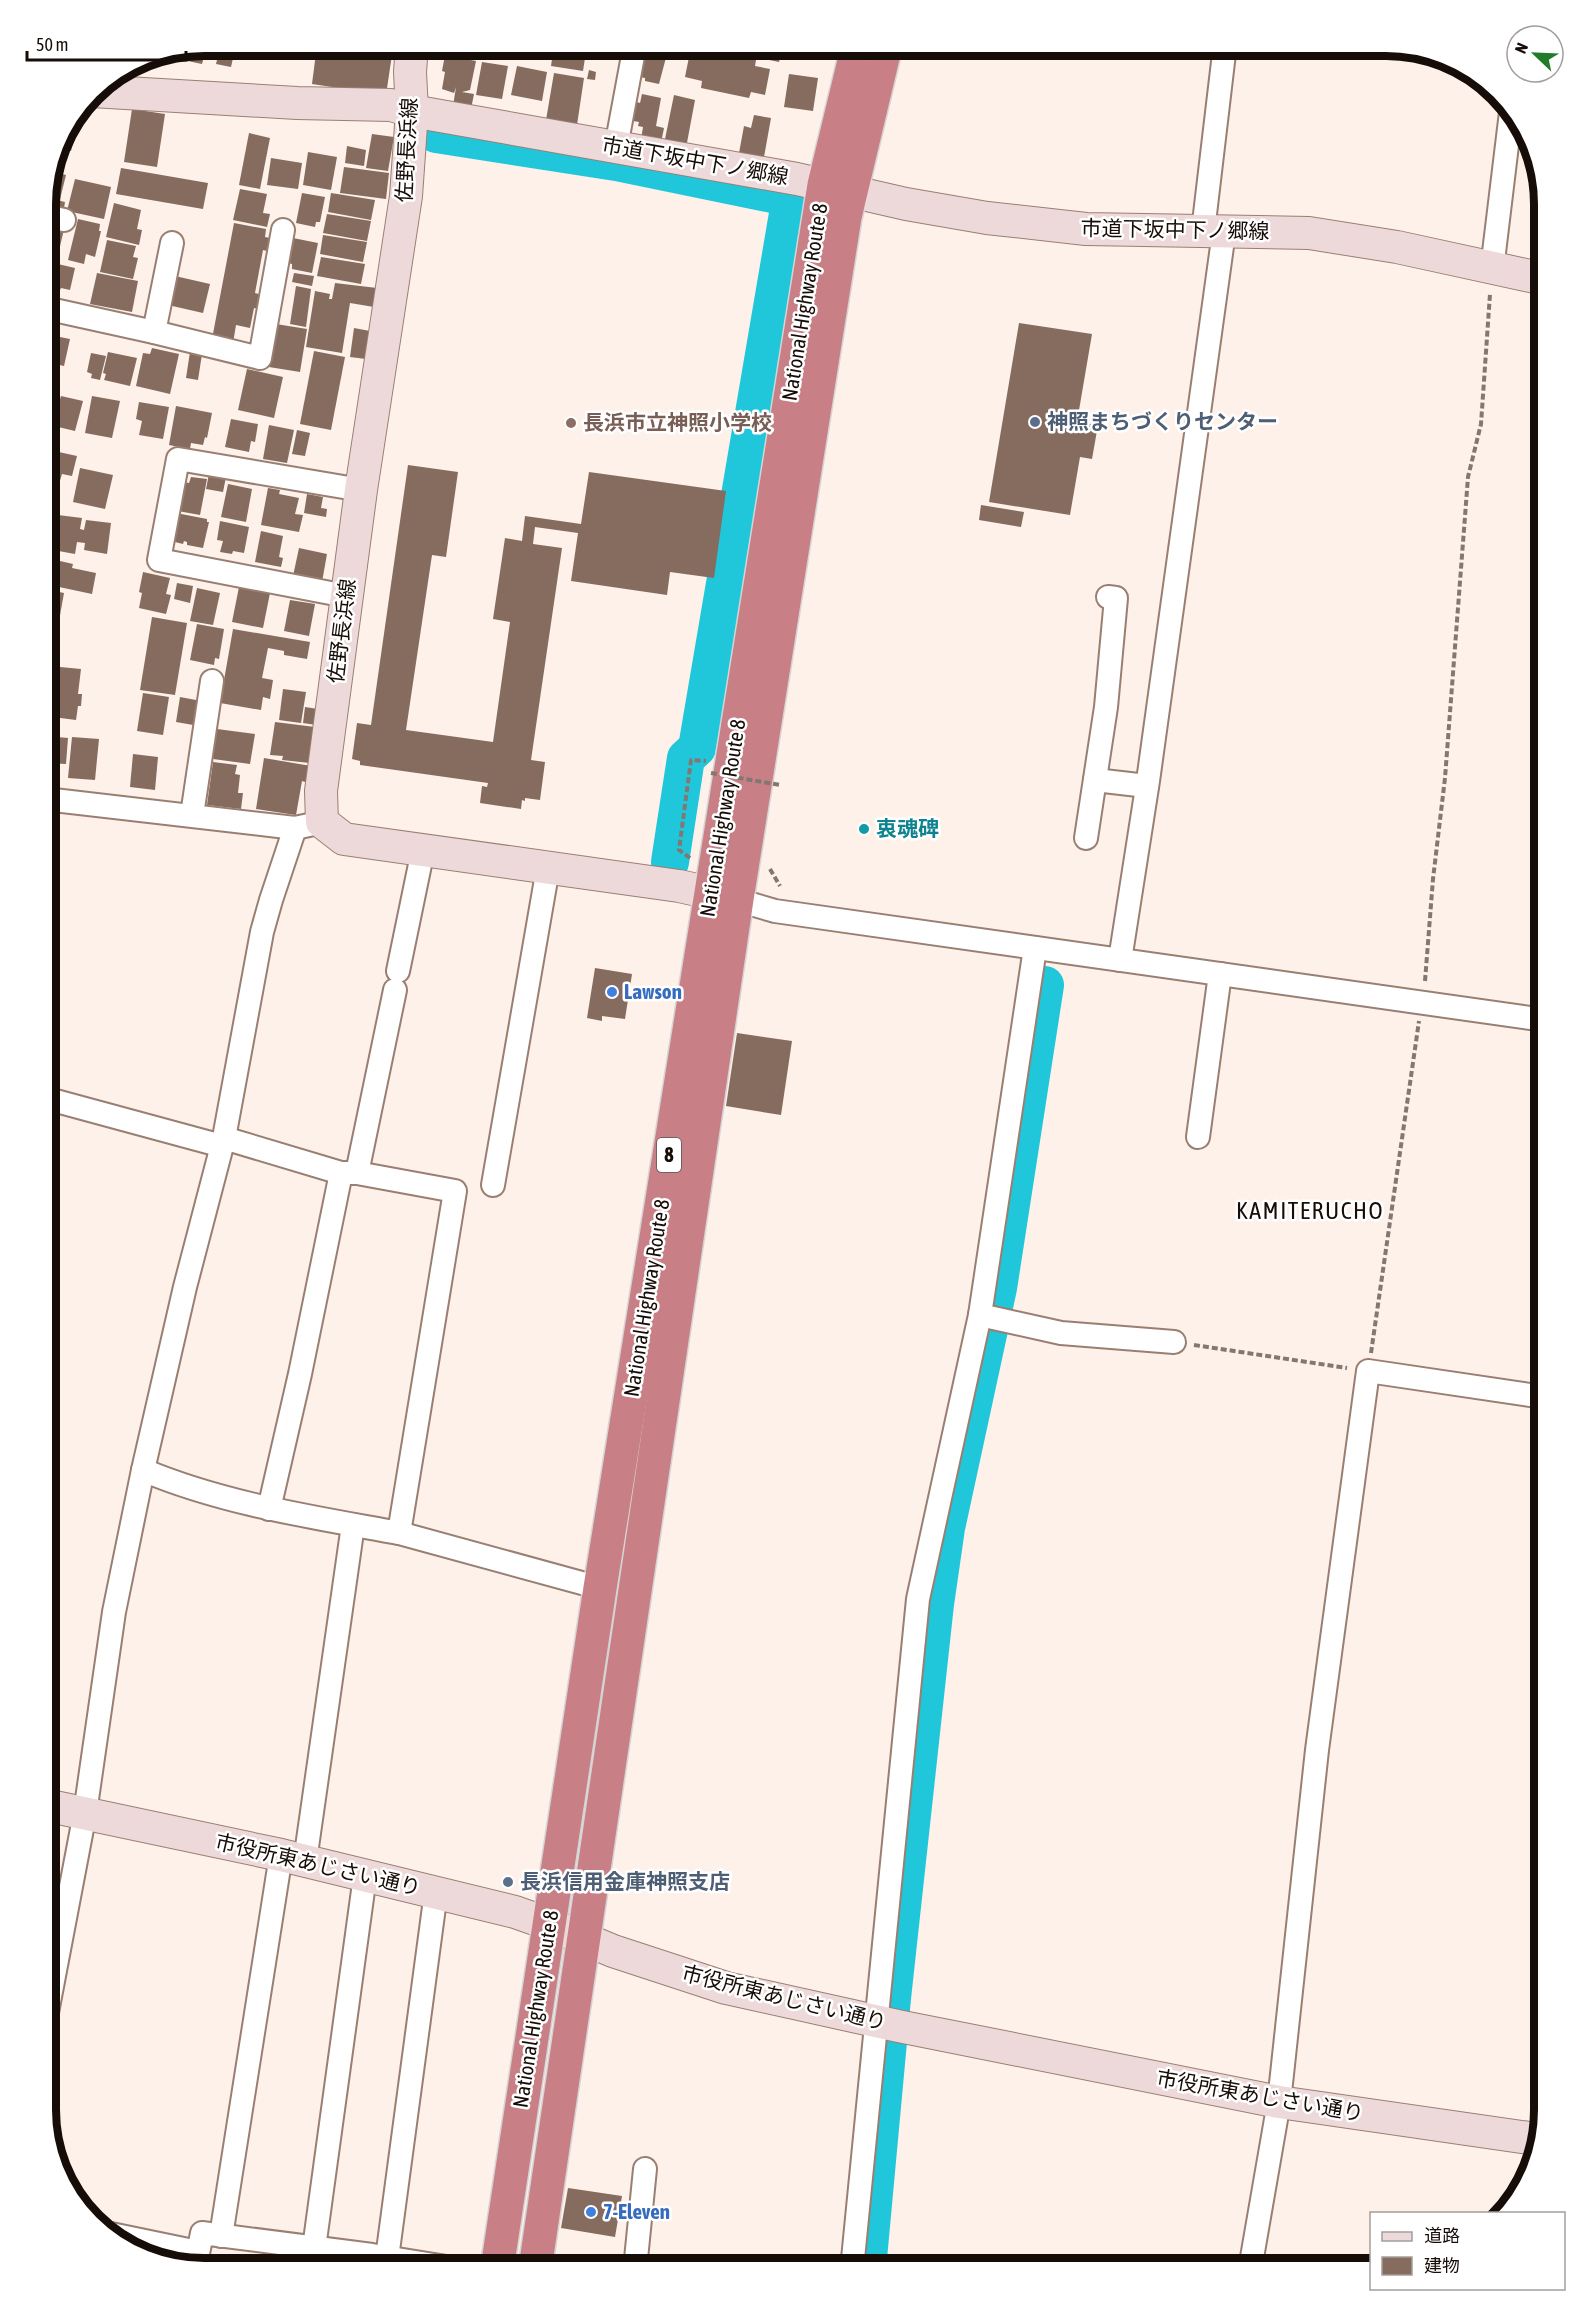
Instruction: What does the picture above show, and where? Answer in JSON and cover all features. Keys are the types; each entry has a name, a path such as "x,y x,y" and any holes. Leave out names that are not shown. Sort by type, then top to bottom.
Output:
{"highway":[{"name":"National Highway Route 8","path":"499,2258 600,1588 724,896 856,56"},
{"name":"National Highway Route 8","path":"837,188 882,56"},
{"name":"National Highway Route 8","path":"537,2258 583,1939 724,896"}],"street":[{"name":"佐野長浜線","path":"308,825 321,790 361,490 406,196 412,111 411,55"},
{"path":"616,147 633,55"},
{"path":"1120,960 1148,786 1214,231 1224,56"},
{"name":"市道下坂中下ノ郷線","path":"107,92 297,103 391,105 412,111 837,188 906,204 987,218 1086,229 1309,233 1397,247 1534,277"},
{"path":"1492,269 1510,122"},
{"path":"56,311 260,358 283,230"},
{"path":"154,332 172,243"},
{"path":"346,596 159,560 178,459 361,490"},
{"path":"1086,838 1106,707 1116,598 1108,597"},
{"path":"192,815 212,681"},
{"path":"1095,780 1148,786"},
{"path":"56,800 308,825 344,839 679,886 775,911 1534,1019"},
{"path":"56,1966 85,1814 114,1612 143,1470 185,1287 223,1142 262,932 271,900 308,825"},
{"path":"268,1509 397,981 423,850"},
{"path":"493,1185 548,868"},
{"path":"853,2258 885,2023 918,1599 980,1316 1035,948"},
{"path":"1198,1137 1220,974"},
{"path":"56,1101 349,1173 455,1191 399,1533"},
{"path":"980,1316 1061,1333 1174,1342"},
{"path":"1252,2258 1279,2102 1317,1750 1368,1371 1534,1396"},
{"path":"143,1470 184,1488 268,1509 399,1533 600,1588"},
{"path":"221,2236 353,1525"},
{"name":"市役所東あじさい通り","path":"56,1807 293,1858 515,1912 613,1951 726,1988 885,2023 1279,2102 1530,2138"},
{"path":"300,2258 306,2247 365,1875"},
{"path":"376,2258 436,1892"},
{"path":"636,2258 645,2169"},
{"path":"196,2258 202,2233 306,2247 361,2258"},
{"path":"133,2241 187,2257"}],"path":[{"path":"1174,1342 1368,1371 1422,1002 1432,879 1445,778 1468,477 1481,424 1492,269"},
{"path":"711,773 780,785"},
{"path":"770,869 780,886"}],"building":[{"path":"204,55 202,64 178,58"},
{"path":"218,55 234,55 231,67 216,64"},
{"path":"316,55 392,55 386,95 312,84"},
{"path":"445,55 476,61 470,90 462,92 474,94 471,109 453,106 456,87 454,93 442,89 445,72 442,71"},
{"path":"553,55 585,55 583,71 551,66"},
{"path":"644,55 667,55 659,84 639,77"},
{"path":"689,55 739,55 756,60 755,66 770,69 765,95 751,92 749,98 701,88 702,81 685,77"},
{"path":"761,55 780,55 779,62 760,58"},
{"path":"482,62 508,66 502,99 476,95"},
{"path":"517,66 547,72 542,101 511,95"},
{"path":"589,70 596,72 595,80 587,79"},
{"path":"554,73 584,78 577,125 546,120"},
{"path":"789,74 818,78 813,111 784,107"},
{"path":"642,94 661,98 656,126 664,128 661,143 641,139 643,127 638,126 639,122 633,121 637,102 640,103"},
{"path":"674,95 695,100 686,148 664,144"},
{"path":"132,109 165,114 157,167 124,162"},
{"path":"754,115 771,118 764,157 739,153 744,126 751,128"},
{"path":"249,133 270,138 260,189 239,185"},
{"path":"372,134 394,137 388,171 366,168"},
{"path":"72,135 75,136 71,151 67,150 63,168 60,167 61,165"},
{"path":"347,146 366,150 364,166 345,163"},
{"path":"308,152 337,157 331,190 303,185"},
{"path":"271,158 302,163 298,189 267,185"},
{"path":"344,167 389,173 386,199 340,193"},
{"path":"121,168 208,183 203,209 116,194"},
{"path":"59,173 66,175 60,199 56,198"},
{"path":"75,179 111,187 104,219 67,211"},
{"path":"240,189 267,194 263,213 270,214 267,227 233,220"},
{"path":"302,193 325,197 320,222 316,222 315,227 296,223"},
{"path":"331,193 375,200 371,220 328,212"},
{"path":"56,200 65,202 63,214 56,212"},
{"path":"114,203 141,210 137,229 142,230 139,245 106,237"},
{"path":"327,214 371,221 367,241 323,233"},
{"path":"78,219 100,224 99,231 101,231 95,257 86,254 84,264 68,260"},
{"path":"56,223 65,225 56,259"},
{"path":"234,223 266,229 265,237 270,238 267,251 263,250 255,293 262,295 259,309 254,308 250,328 236,325 233,343 212,339"},
{"path":"323,235 367,242 363,262 320,254"},
{"path":"293,238 318,243 312,273 292,269 292,264 288,263"},
{"path":"107,240 136,246 133,257 138,258 133,279 100,272"},
{"path":"321,257 365,264 361,284 317,276"},
{"path":"56,264 75,268 70,290 61,288 59,292 56,291"},
{"path":"97,273 138,281 132,312 90,304"},
{"path":"294,273 314,276 312,286 292,282"},
{"path":"175,276 210,284 203,313 168,305"},
{"path":"335,283 377,288 374,307 350,303 342,353 306,347 315,291 330,294 329,299 332,299"},
{"path":"296,286 311,289 306,327 290,324"},
{"path":"1019,323 1092,334 1077,422 1098,425 1092,459 1080,457 1070,515 989,502"},
{"path":"276,324 307,329 300,372 269,367"},
{"path":"354,328 370,331 366,359 350,357"},
{"path":"56,336 70,339 64,366 56,364"},
{"path":"152,348 179,354 170,394 136,386 143,353 150,354"},
{"path":"314,351 345,357 331,430 300,424"},
{"path":"108,352 137,358 130,386 104,380 106,374 103,373"},
{"path":"190,352 202,354 198,380 186,378"},
{"path":"91,353 106,356 100,380 91,378 92,374 87,372"},
{"path":"247,369 283,377 274,418 238,410"},
{"path":"61,396 83,401 75,431 56,426 56,402 59,402"},
{"path":"92,396 120,401 112,438 85,433"},
{"path":"139,402 169,407 163,439 139,435 142,421 136,419"},
{"path":"176,406 212,413 207,438 205,437 203,445 191,443 190,449 169,445"},
{"path":"231,419 258,424 255,442 251,441 249,452 225,447"},
{"path":"269,425 294,430 287,463 263,459"},
{"path":"297,430 310,433 305,456 292,454"},
{"path":"56,451 77,456 72,476 62,474 56,494"},
{"path":"408,465 458,472 446,557 432,555 406,730 493,742 510,622 493,619 505,538 522,541 525,516 581,524 589,472 726,491 714,578 670,572 667,595 571,581 578,533 535,527 533,544 562,548 531,760 545,762 540,800 525,798 525,801 522,800 521,809 480,803 482,786 487,787 488,783 360,765 360,761 352,759 357,723 371,725"},
{"path":"80,468 113,475 105,509 73,502"},
{"path":"209,474 226,477 223,492 206,489"},
{"path":"191,477 207,479 200,515 178,511 183,482 189,483"},
{"path":"228,484 252,489 246,522 221,517"},
{"path":"268,488 280,490 279,494 299,498 295,514 303,515 299,532 261,525"},
{"path":"307,494 323,497 321,508 327,509 326,517 304,513"},
{"path":"981,505 1024,512 1021,527 979,520"},
{"path":"176,513 207,519 209,522 203,548 187,545 184,541 183,544 171,541"},
{"path":"58,515 82,518 80,529 84,530 86,520 111,523 107,554 84,550 85,543 77,542 75,554 56,551"},
{"path":"220,521 249,527 244,553 220,552 223,541 217,540"},
{"path":"261,531 283,536 279,557 283,558 281,567 255,562"},
{"path":"299,548 327,554 322,582 293,576"},
{"path":"60,561 73,564 72,568 96,573 92,594 56,586 56,565 59,566"},
{"path":"143,572 170,578 166,594 171,595 166,614 139,608"},
{"path":"177,583 193,586 190,603 174,599"},
{"path":"239,587 270,593 263,628 232,622"},
{"path":"197,588 220,593 213,625 190,621"},
{"path":"56,591 64,593 56,632"},
{"path":"290,600 315,604 309,636 284,631"},
{"path":"152,617 187,623 175,695 140,690"},
{"path":"197,624 224,629 219,659 215,658 214,665 190,660"},
{"path":"233,629 310,642 307,659 284,655 284,651 268,648 262,678 273,680 270,699 263,697 261,710 220,703"},
{"path":"56,667 81,669 78,694 82,694 81,706 78,706 76,720 56,717"},
{"path":"283,689 306,692 301,723 279,720"},
{"path":"143,693 169,697 163,735 137,731"},
{"path":"180,697 196,700 202,708 199,726 176,722"},
{"path":"305,707 318,709 316,725 303,723"},
{"path":"275,722 315,727 310,763 282,760 283,756 270,755"},
{"path":"217,729 255,734 250,764 213,759"},
{"path":"56,737 68,738 66,764 56,764"},
{"path":"72,737 99,739 95,780 68,778"},
{"path":"133,754 158,757 155,790 130,787"},
{"path":"264,758 311,766 308,783 302,781 296,815 256,809"},
{"path":"213,762 237,765 235,774 240,775 238,793 243,793 241,809 207,805"},
{"path":"595,968 632,974 625,1019 602,1016 602,1021 587,1018"},
{"path":"737,1033 792,1041 781,1115 726,1106"},
{"name":"7-Eleven","path":"568,2188 622,2196 615,2237 561,2228"}],"waterway":[{"path":"436,134 616,162 782,196 789,208 697,748 686,758 670,862"},
{"path":"868,2258 892,1998 935,1604 946,1528 998,1288 1045,985"}],"place":[{"name":"神照まちづくりセンター","path":"1035,422"},
{"name":"長浜市立神照小学校","path":"571,423"},
{"name":"衷魂碑","path":"864,829"},
{"name":"Lawson","path":"612,992"},
{"name":"長浜信用金庫神照支店","path":"508,1882"},
{"name":"7-Eleven","path":"591,2212"}],"district":[{"name":"KAMITERUCHO","path":"1310,1211"}]}
